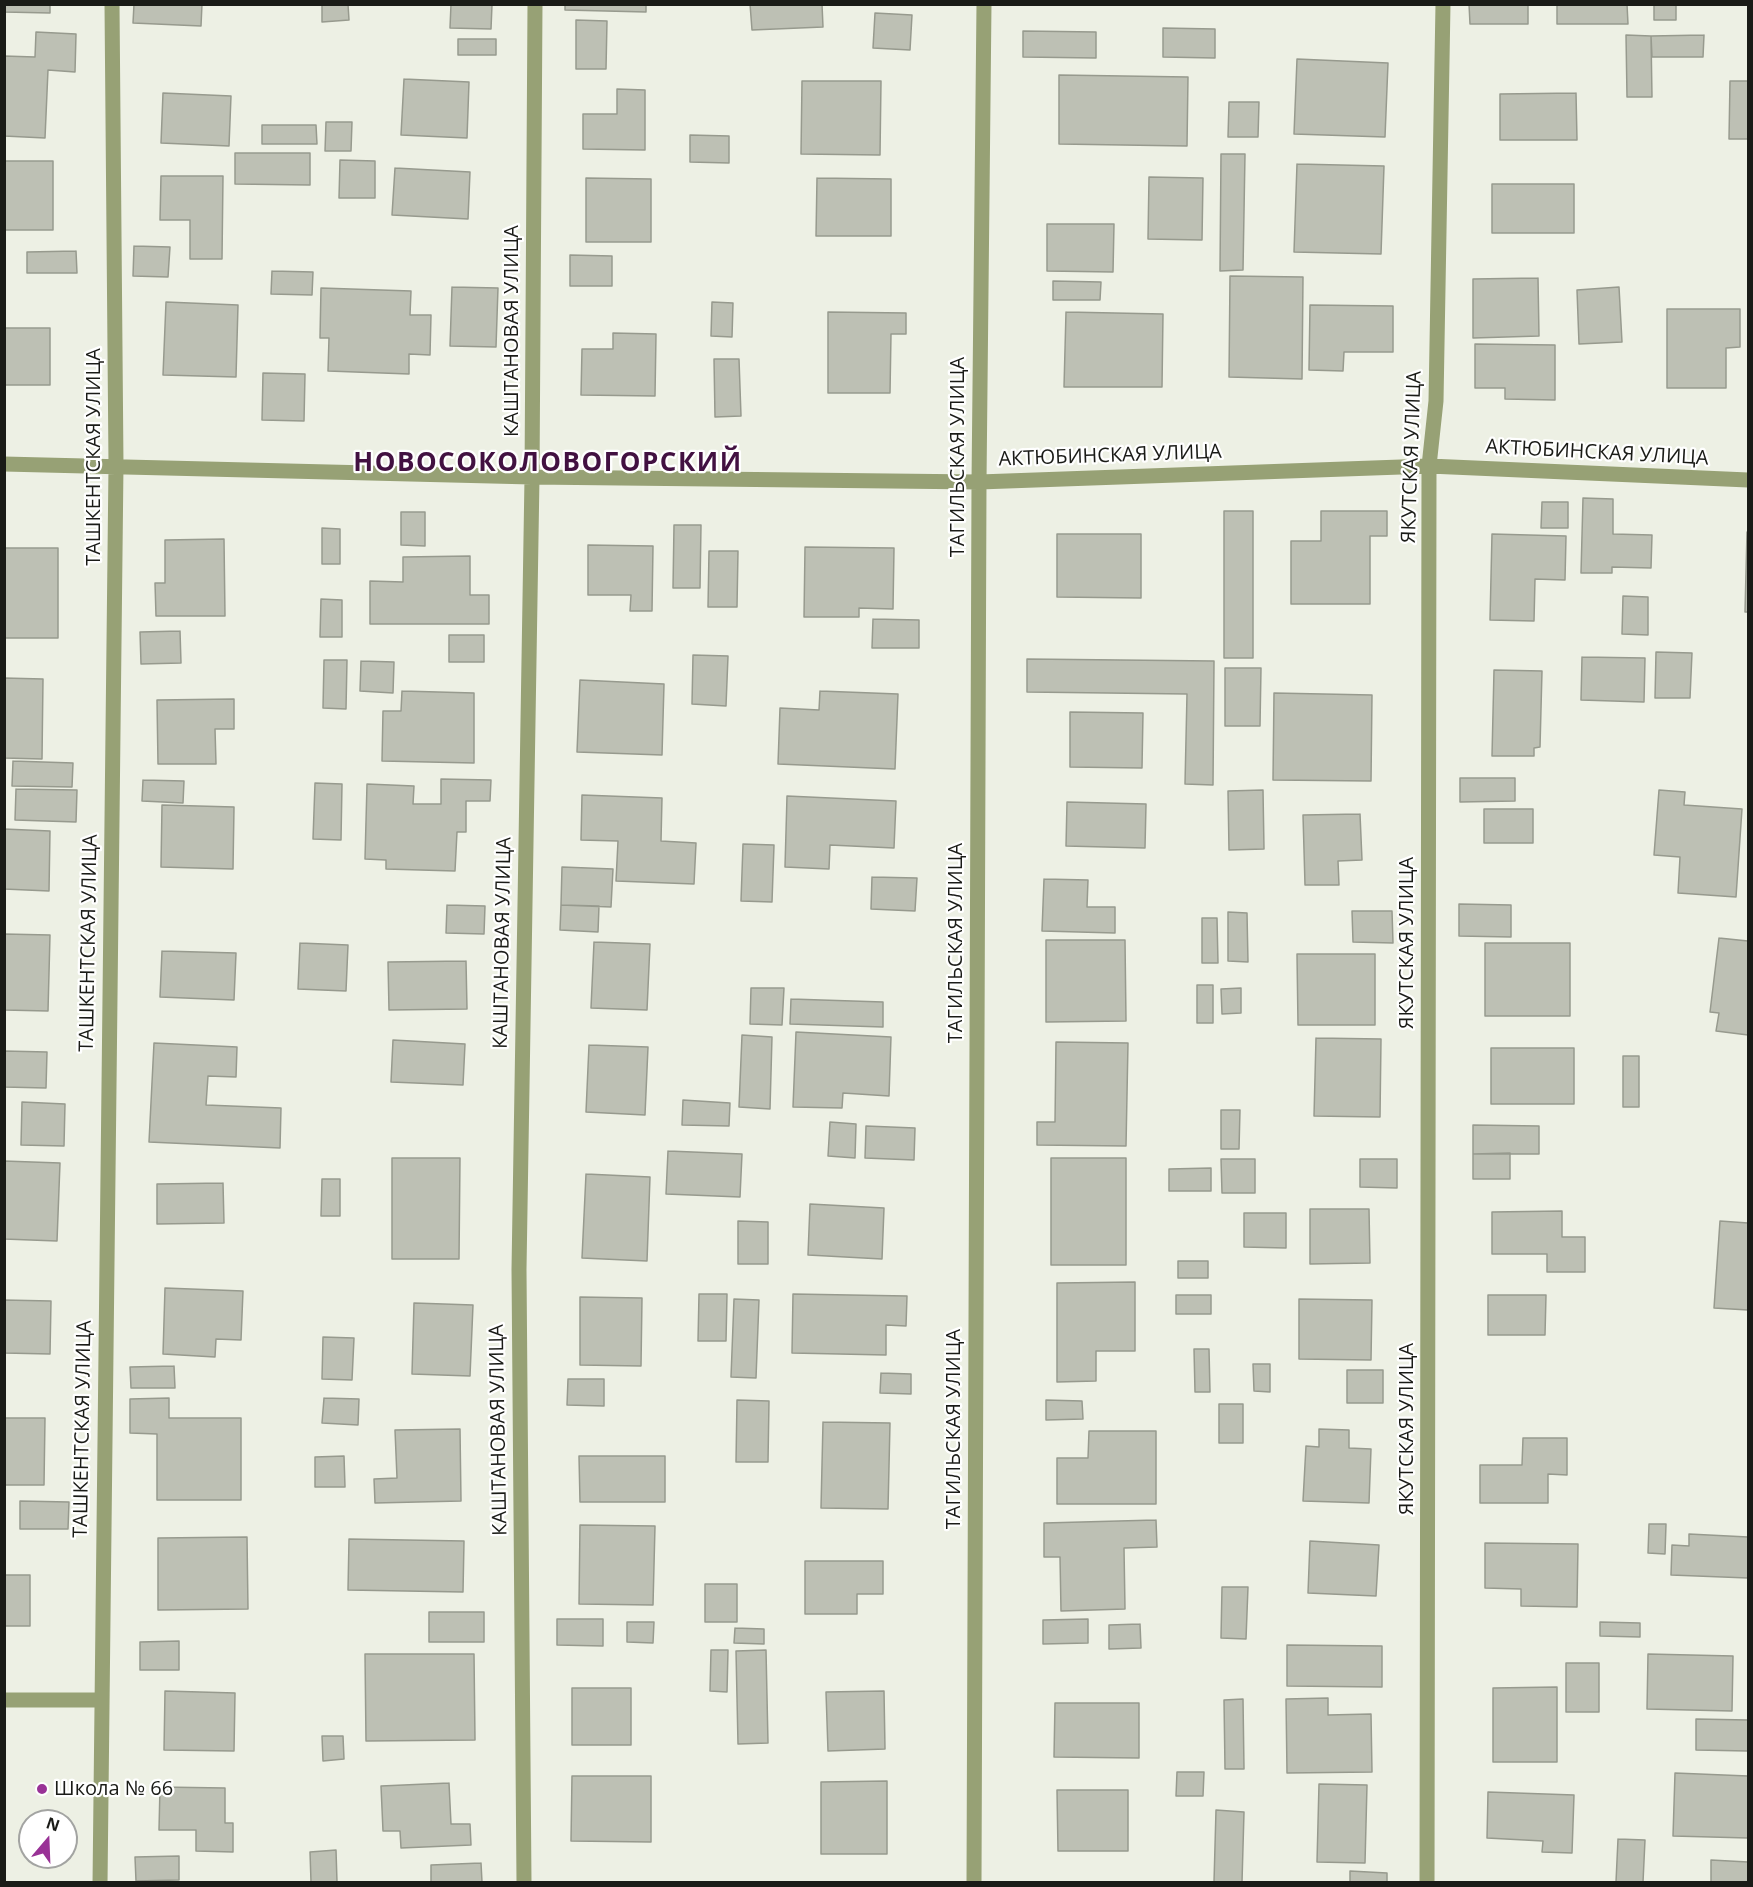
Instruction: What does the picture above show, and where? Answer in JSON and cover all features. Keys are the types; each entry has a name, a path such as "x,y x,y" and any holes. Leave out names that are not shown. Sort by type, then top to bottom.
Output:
{"street":[{"name":"ТАШКЕНТСКАЯ УЛИЦА","path":"100,1882 116,465 112,4"},
{"name":"КАШТАНОВАЯ УЛИЦА","path":"524,1882 519,1269 532,477 535,4"},
{"name":"ТАГИЛЬСКАЯ УЛИЦА","path":"974,1882 979,482 984,4"},
{"name":"ЯКУТСКАЯ УЛИЦА","path":"1427,1882 1429,466 1436,401 1443,4"},
{"name":"АКТЮБИНСКАЯ УЛИЦА","path":"4,464 532,477 979,482 1429,466 1749,480"},
{"path":"4,1700 101,1701"}],"building":[{"path":"4,4 50,4 50,13 4,12"},
{"path":"134,4 202,4 201,26 133,23"},
{"path":"322,4 348,4 349,20 322,22"},
{"path":"451,4 492,5 491,29 450,28"},
{"path":"565,4 646,4 646,12 565,10"},
{"path":"750,4 822,4 823,27 752,30"},
{"path":"1469,4 1528,4 1528,24 1470,24"},
{"path":"1557,4 1627,4 1628,24 1557,24"},
{"path":"1654,4 1676,4 1676,20 1654,20"},
{"path":"875,13 912,15 910,50 873,48"},
{"path":"576,20 607,21 606,69 576,69"},
{"path":"1163,28 1215,29 1215,58 1163,57"},
{"path":"1023,31 1096,32 1096,58 1023,57"},
{"path":"36,32 76,34 75,72 48,70 45,138 4,136 4,56 35,57"},
{"path":"1626,35 1651,36 1652,97 1627,97"},
{"path":"1704,35 1703,57 1652,57 1651,36"},
{"path":"458,39 496,39 496,55 458,55"},
{"path":"1297,59 1388,63 1385,137 1294,134"},
{"path":"1059,75 1188,77 1187,146 1059,144"},
{"path":"404,79 469,82 467,138 401,135"},
{"path":"802,81 881,81 880,155 801,154"},
{"path":"1730,81 1748,81 1748,139 1729,139"},
{"path":"617,89 645,90 645,150 583,149 583,114 617,114"},
{"path":"163,93 231,96 229,146 161,143"},
{"path":"1576,93 1577,140 1500,140 1500,94"},
{"path":"1229,102 1259,102 1258,137 1228,137"},
{"path":"326,122 352,122 351,151 325,151"},
{"path":"262,125 316,125 317,144 262,144"},
{"path":"690,135 729,136 729,163 690,162"},
{"path":"235,153 310,153 310,185 235,184"},
{"path":"1221,154 1245,154 1243,270 1220,271"},
{"path":"340,160 375,161 375,198 339,198"},
{"path":"4,161 53,161 53,230 4,230"},
{"path":"1297,164 1384,166 1381,254 1294,252"},
{"path":"395,168 470,172 468,219 392,215"},
{"path":"161,176 223,176 222,259 190,259 190,220 160,220"},
{"path":"1149,177 1203,178 1202,240 1148,239"},
{"path":"586,178 651,179 651,242 586,242"},
{"path":"817,178 891,179 891,236 816,236"},
{"path":"1492,184 1574,184 1574,233 1492,233"},
{"path":"1047,224 1114,224 1113,272 1047,271"},
{"path":"134,246 170,247 168,277 133,276"},
{"path":"76,251 77,273 27,273 27,252"},
{"path":"570,255 612,256 612,286 570,286"},
{"path":"272,271 313,272 312,295 271,294"},
{"path":"1230,276 1303,277 1302,379 1229,377"},
{"path":"1538,278 1539,336 1473,338 1473,279"},
{"path":"1053,281 1101,282 1100,300 1053,300"},
{"path":"452,287 498,288 496,347 450,346"},
{"path":"1619,287 1622,342 1579,344 1577,290"},
{"path":"321,288 411,291 410,315 431,315 430,355 409,354 409,374 328,371 329,338 320,338"},
{"path":"166,302 238,305 236,377 163,375"},
{"path":"712,302 733,303 732,337 711,336"},
{"path":"1310,305 1393,306 1393,352 1344,352 1343,371 1309,370"},
{"path":"1667,309 1740,309 1740,347 1726,348 1726,388 1667,388"},
{"path":"828,312 906,313 906,334 891,334 890,393 828,393"},
{"path":"1066,312 1163,314 1162,387 1064,387"},
{"path":"4,328 50,328 50,385 4,385"},
{"path":"613,333 656,334 655,396 581,395 582,349 613,349"},
{"path":"1475,344 1555,345 1555,400 1505,399 1505,388 1475,388"},
{"path":"714,359 739,359 741,416 715,417"},
{"path":"263,373 305,374 304,421 262,420"},
{"path":"1583,498 1613,499 1613,534 1652,535 1651,568 1612,567 1612,573 1581,573"},
{"path":"1542,502 1568,502 1568,528 1541,528"},
{"path":"1224,511 1253,511 1253,658 1224,658"},
{"path":"1321,511 1387,511 1387,536 1370,536 1370,604 1291,604 1291,541 1321,541"},
{"path":"401,512 425,512 425,546 401,545"},
{"path":"674,525 701,525 700,588 673,588"},
{"path":"322,528 340,529 340,564 322,564"},
{"path":"1747,532 1748,612 1745,612"},
{"path":"1057,534 1141,534 1141,598 1057,597"},
{"path":"1492,534 1566,536 1565,580 1535,579 1534,621 1490,620"},
{"path":"224,539 225,616 156,616 155,583 165,583 165,540"},
{"path":"588,545 653,546 652,611 630,611 631,595 588,595"},
{"path":"805,547 894,548 893,609 859,608 859,617 804,617"},
{"path":"4,548 58,548 58,638 4,638"},
{"path":"709,551 738,551 737,607 708,607"},
{"path":"470,556 470,595 489,595 489,624 370,624 370,581 403,582 403,557"},
{"path":"1623,596 1648,597 1648,635 1622,634"},
{"path":"321,599 342,600 342,637 320,637"},
{"path":"873,619 919,620 919,648 872,648"},
{"path":"180,631 181,663 141,664 140,632"},
{"path":"449,635 484,635 484,662 449,662"},
{"path":"1656,652 1692,653 1690,698 1655,698"},
{"path":"693,655 728,656 726,706 692,704"},
{"path":"1582,657 1645,658 1644,702 1581,700"},
{"path":"1027,659 1214,661 1213,785 1185,784 1187,694 1027,692"},
{"path":"324,660 347,660 346,709 323,708"},
{"path":"361,661 394,662 393,693 360,691"},
{"path":"1225,668 1261,668 1260,726 1225,726"},
{"path":"1494,670 1542,671 1540,747 1534,748 1534,756 1492,756"},
{"path":"4,678 43,679 42,759 4,758"},
{"path":"580,680 664,684 662,755 577,752"},
{"path":"402,691 474,693 474,763 382,761 383,711 401,711"},
{"path":"820,691 898,694 895,769 778,764 780,708 819,710"},
{"path":"1274,693 1372,695 1371,781 1273,780"},
{"path":"234,699 234,729 215,729 216,764 158,764 157,700"},
{"path":"1070,712 1143,713 1142,768 1070,767"},
{"path":"13,761 73,763 72,787 12,786"},
{"path":"1460,778 1515,778 1515,801 1460,802"},
{"path":"441,779 491,780 490,801 466,801 466,832 457,832 455,871 386,869 386,860 365,859 367,784 414,786 413,804 441,804"},
{"path":"143,780 184,781 183,803 142,801"},
{"path":"315,783 342,784 341,840 313,839"},
{"path":"16,789 77,790 76,822 15,820"},
{"path":"1263,790 1264,849 1229,850 1228,791"},
{"path":"1659,790 1685,792 1684,805 1742,809 1736,897 1678,893 1680,857 1654,855"},
{"path":"582,795 662,798 661,841 696,843 694,884 616,881 618,841 581,840"},
{"path":"787,796 896,801 894,848 830,845 829,869 785,867"},
{"path":"1067,802 1146,804 1145,848 1066,846"},
{"path":"162,805 234,807 233,869 161,867"},
{"path":"1484,809 1533,809 1533,843 1484,843"},
{"path":"1360,814 1362,860 1338,861 1339,885 1305,885 1303,815"},
{"path":"4,829 50,831 49,891 4,889"},
{"path":"743,844 774,845 772,902 741,901"},
{"path":"562,867 613,869 611,907 561,905"},
{"path":"872,877 917,878 915,911 871,909"},
{"path":"1044,879 1088,880 1087,907 1115,907 1115,933 1042,931"},
{"path":"1459,904 1511,905 1511,937 1459,936"},
{"path":"447,905 485,906 484,934 446,933"},
{"path":"561,905 599,906 598,932 560,930"},
{"path":"1352,911 1392,911 1393,943 1353,942"},
{"path":"1228,912 1247,913 1248,962 1228,961"},
{"path":"1202,918 1217,918 1218,963 1202,963"},
{"path":"4,934 50,935 48,1011 4,1010"},
{"path":"1719,938 1748,941 1748,1035 1716,1031 1719,1013 1710,1012"},
{"path":"1046,940 1125,940 1126,1021 1046,1022"},
{"path":"594,942 650,944 647,1010 591,1008"},
{"path":"300,943 348,945 346,991 298,989"},
{"path":"1485,943 1570,943 1570,1016 1485,1016"},
{"path":"162,951 236,953 234,1000 160,997"},
{"path":"1297,954 1375,954 1375,1025 1298,1025"},
{"path":"466,961 467,1009 389,1010 388,962"},
{"path":"1197,985 1213,985 1213,1023 1197,1023"},
{"path":"751,988 784,988 782,1025 750,1024"},
{"path":"1241,988 1241,1013 1222,1014 1221,989"},
{"path":"791,999 883,1002 883,1027 790,1024"},
{"path":"796,1032 891,1037 889,1096 843,1093 842,1108 793,1107"},
{"path":"742,1035 772,1037 770,1109 739,1107"},
{"path":"1316,1038 1381,1039 1380,1117 1314,1116"},
{"path":"393,1040 465,1044 463,1085 391,1082"},
{"path":"1056,1042 1128,1043 1126,1146 1037,1145 1037,1122 1055,1122"},
{"path":"154,1043 237,1047 236,1077 208,1076 206,1105 281,1108 280,1148 149,1142"},
{"path":"589,1045 648,1047 645,1115 586,1112"},
{"path":"1491,1048 1574,1048 1574,1104 1491,1104"},
{"path":"4,1051 47,1052 46,1088 4,1087"},
{"path":"1623,1056 1639,1056 1639,1107 1623,1107"},
{"path":"683,1100 730,1103 729,1126 682,1125"},
{"path":"22,1102 65,1104 64,1146 21,1145"},
{"path":"1221,1110 1240,1110 1239,1149 1221,1149"},
{"path":"830,1122 856,1124 855,1158 828,1156"},
{"path":"1473,1125 1539,1126 1539,1154 1473,1154"},
{"path":"866,1126 915,1128 914,1160 865,1158"},
{"path":"668,1151 742,1154 740,1197 666,1194"},
{"path":"1510,1153 1510,1179 1473,1179 1473,1154"},
{"path":"392,1158 460,1158 459,1259 392,1259"},
{"path":"1051,1158 1126,1158 1126,1265 1051,1265"},
{"path":"1221,1159 1255,1159 1255,1193 1222,1193"},
{"path":"1360,1159 1397,1159 1397,1188 1360,1187"},
{"path":"4,1161 60,1163 57,1241 4,1239"},
{"path":"1211,1168 1211,1191 1169,1191 1169,1169"},
{"path":"586,1174 650,1177 647,1261 582,1258"},
{"path":"322,1179 340,1179 340,1216 321,1216"},
{"path":"223,1183 224,1223 157,1224 157,1184"},
{"path":"810,1204 884,1208 882,1259 808,1255"},
{"path":"1310,1209 1369,1209 1370,1263 1310,1264"},
{"path":"1562,1211 1562,1237 1585,1237 1585,1272 1547,1272 1547,1254 1492,1254 1492,1212"},
{"path":"1244,1213 1286,1213 1286,1248 1244,1247"},
{"path":"738,1221 768,1222 768,1264 738,1264"},
{"path":"1720,1221 1748,1223 1748,1310 1714,1308"},
{"path":"1178,1261 1208,1261 1208,1278 1178,1278"},
{"path":"1135,1282 1135,1351 1096,1351 1096,1381 1057,1382 1057,1283"},
{"path":"165,1288 243,1291 241,1340 216,1339 215,1357 163,1354"},
{"path":"699,1294 727,1294 726,1341 698,1341"},
{"path":"793,1294 907,1296 906,1326 886,1325 886,1355 792,1353"},
{"path":"1176,1295 1211,1295 1211,1314 1176,1314"},
{"path":"1488,1295 1546,1295 1545,1335 1488,1335"},
{"path":"580,1297 642,1298 641,1366 580,1365"},
{"path":"734,1299 759,1300 756,1378 731,1377"},
{"path":"1299,1299 1372,1300 1371,1360 1299,1359"},
{"path":"4,1300 51,1301 50,1354 4,1353"},
{"path":"414,1303 473,1305 470,1376 412,1374"},
{"path":"323,1337 354,1338 352,1380 322,1379"},
{"path":"1194,1349 1209,1349 1210,1392 1195,1392"},
{"path":"1253,1364 1270,1364 1270,1392 1254,1391"},
{"path":"174,1366 175,1388 131,1388 130,1367"},
{"path":"1347,1370 1383,1370 1383,1403 1347,1403"},
{"path":"881,1373 911,1374 911,1394 880,1393"},
{"path":"568,1379 604,1379 604,1406 567,1405"},
{"path":"169,1398 169,1418 241,1418 241,1500 157,1500 157,1434 130,1433 130,1399"},
{"path":"324,1398 359,1399 358,1425 322,1423"},
{"path":"737,1400 769,1401 768,1462 736,1462"},
{"path":"1046,1400 1082,1401 1083,1419 1046,1420"},
{"path":"1219,1404 1243,1404 1243,1443 1219,1443"},
{"path":"4,1418 45,1418 44,1485 4,1485"},
{"path":"823,1422 890,1423 888,1509 821,1508"},
{"path":"460,1429 461,1501 375,1503 374,1479 397,1478 395,1430"},
{"path":"1319,1429 1349,1430 1349,1448 1371,1449 1369,1503 1303,1501 1306,1446 1319,1447"},
{"path":"1089,1431 1156,1431 1156,1504 1057,1504 1057,1458 1088,1458"},
{"path":"1523,1438 1567,1438 1567,1475 1548,1474 1548,1503 1480,1503 1480,1465 1522,1465"},
{"path":"344,1456 345,1487 315,1487 315,1457"},
{"path":"579,1456 665,1456 665,1502 580,1502"},
{"path":"20,1501 69,1502 68,1529 20,1529"},
{"path":"1156,1520 1157,1547 1124,1548 1125,1609 1061,1611 1060,1557 1044,1557 1044,1523"},
{"path":"1649,1524 1666,1524 1665,1554 1648,1553"},
{"path":"580,1525 655,1526 653,1605 579,1604"},
{"path":"1689,1534 1748,1537 1748,1578 1671,1575 1672,1545 1689,1546"},
{"path":"247,1537 248,1609 158,1610 158,1538"},
{"path":"349,1539 464,1541 463,1592 348,1590"},
{"path":"1310,1541 1379,1545 1376,1596 1308,1593"},
{"path":"1485,1543 1578,1544 1577,1607 1521,1606 1521,1589 1485,1588"},
{"path":"805,1561 883,1561 883,1594 857,1594 857,1614 805,1614"},
{"path":"4,1575 30,1575 30,1626 4,1626"},
{"path":"705,1584 737,1584 737,1622 705,1622"},
{"path":"1222,1587 1248,1587 1246,1639 1221,1638"},
{"path":"429,1612 484,1612 484,1642 429,1642"},
{"path":"557,1619 603,1619 603,1646 557,1645"},
{"path":"1088,1619 1088,1643 1043,1644 1043,1620"},
{"path":"627,1622 654,1622 653,1643 627,1642"},
{"path":"1600,1622 1640,1623 1640,1637 1600,1636"},
{"path":"1140,1624 1141,1648 1109,1649 1109,1625"},
{"path":"735,1628 764,1629 764,1644 734,1643"},
{"path":"179,1641 179,1670 140,1670 140,1642"},
{"path":"1287,1645 1382,1646 1382,1687 1287,1686"},
{"path":"711,1650 728,1650 727,1692 710,1691"},
{"path":"766,1650 768,1743 738,1744 736,1651"},
{"path":"365,1654 474,1654 475,1740 366,1741"},
{"path":"1648,1654 1733,1656 1732,1711 1647,1709"},
{"path":"1566,1663 1599,1663 1599,1712 1566,1712"},
{"path":"1557,1687 1557,1762 1493,1762 1493,1688"},
{"path":"572,1688 631,1688 631,1745 572,1745"},
{"path":"165,1691 235,1693 234,1751 164,1750"},
{"path":"884,1691 885,1749 828,1751 826,1692"},
{"path":"1328,1698 1328,1715 1371,1714 1372,1772 1287,1773 1286,1699"},
{"path":"1243,1699 1244,1769 1225,1769 1224,1700"},
{"path":"1055,1703 1139,1703 1139,1758 1054,1757"},
{"path":"1696,1719 1748,1720 1748,1751 1696,1750"},
{"path":"322,1736 343,1736 344,1759 323,1761"},
{"path":"1177,1772 1204,1772 1203,1796 1176,1796"},
{"path":"1675,1773 1748,1776 1748,1838 1673,1836"},
{"path":"572,1776 651,1776 651,1842 571,1841"},
{"path":"887,1781 887,1854 821,1854 821,1782"},
{"path":"449,1783 451,1824 470,1824 471,1845 401,1848 400,1831 383,1831 381,1786"},
{"path":"1319,1784 1367,1785 1365,1863 1317,1862"},
{"path":"160,1787 225,1788 225,1823 233,1823 233,1852 196,1851 196,1830 159,1830"},
{"path":"1057,1790 1128,1790 1128,1851 1058,1851"},
{"path":"1488,1792 1574,1795 1572,1853 1542,1852 1543,1841 1487,1838"},
{"path":"1216,1810 1244,1812 1242,1882 1214,1882"},
{"path":"1618,1839 1645,1840 1643,1882 1616,1882"},
{"path":"336,1850 337,1882 311,1882 310,1852"},
{"path":"179,1856 179,1880 136,1881 135,1857"},
{"path":"1711,1860 1748,1862 1748,1882 1711,1882"},
{"path":"481,1863 482,1882 431,1882 431,1865"},
{"path":"1350,1871 1387,1873 1387,1882 1350,1882"}],"place":[{"name":"Школа № 66","path":"42,1789"}],"district":[{"name":"НОВОСОКОЛОВОГОРСКИЙ","path":"548,464"}]}
